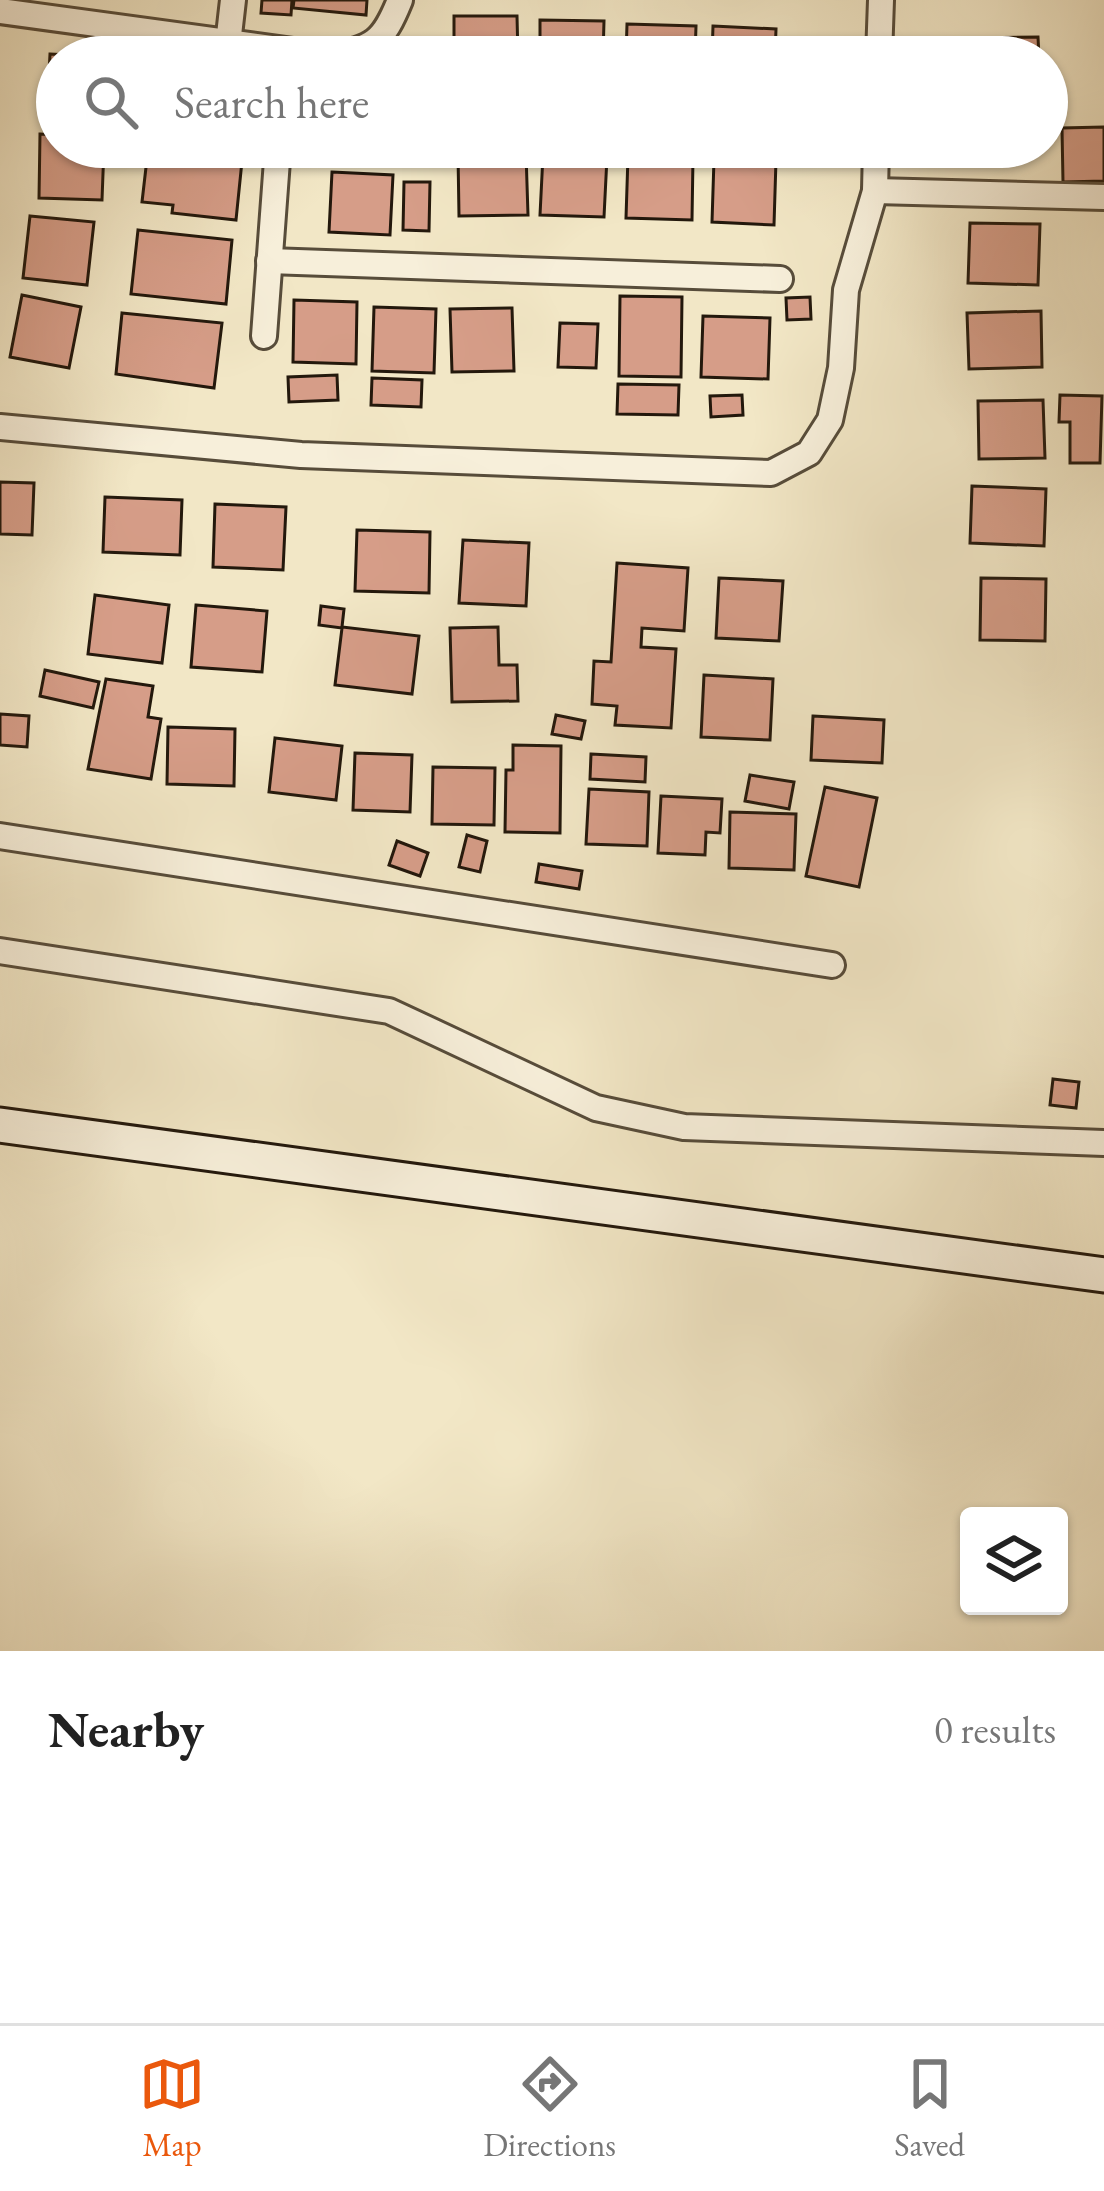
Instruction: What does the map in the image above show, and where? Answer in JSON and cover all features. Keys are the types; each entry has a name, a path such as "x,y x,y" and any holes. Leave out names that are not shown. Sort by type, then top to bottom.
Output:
{"main road":[{"path":"0,1125 1104,1275"}],"street":[{"path":"229,36 232,0"},
{"path":"382,36 400,0"},
{"path":"880,36 881,0"},
{"path":"1,17 161,36"},
{"path":"264,336 276,168"},
{"path":"0,427 301,455 771,473 809,453 830,420 841,368 846,290 875,190 876,168"},
{"path":"875,190 1104,197"},
{"path":"269,260 781,279"},
{"path":"0,836 832,965"},
{"path":"0,951 389,1011 596,1108 684,1127 1104,1143"}],"building":[{"path":"262,0 292,0 291,15 261,13"},
{"path":"294,0 367,0 366,15 293,8"},
{"path":"454,16 517,16 517,36 454,36"},
{"path":"540,20 604,21 604,36 540,36"},
{"path":"627,24 696,26 696,36 627,36"},
{"path":"713,26 776,29 776,36 713,36"},
{"path":"1104,127 1104,181 1063,182 1063,168 1068,168 1068,128"},
{"path":"39,168 103,168 102,200 39,198"},
{"path":"146,168 241,168 236,220 172,213 173,205 142,202"},
{"path":"458,168 526,168 528,215 459,216"},
{"path":"542,168 606,168 604,217 540,215"},
{"path":"628,168 693,168 692,220 626,218"},
{"path":"714,168 776,168 774,225 712,222"},
{"path":"332,172 393,175 390,235 329,232"},
{"path":"404,182 430,182 429,231 403,230"},
{"path":"30,216 94,222 87,285 23,278"},
{"path":"970,223 1040,224 1038,285 968,283"},
{"path":"138,230 232,240 226,304 131,294"},
{"path":"22,295 81,307 69,368 10,357"},
{"path":"620,296 682,297 681,377 619,376"},
{"path":"810,297 811,319 787,320 786,298"},
{"path":"294,300 357,302 356,364 293,362"},
{"path":"374,307 436,309 434,373 372,371"},
{"path":"512,308 514,371 452,372 450,309"},
{"path":"1041,311 1042,367 969,369 967,313"},
{"path":"122,313 222,323 214,388 116,374"},
{"path":"703,316 770,318 768,379 701,377"},
{"path":"560,323 598,324 596,368 558,367"},
{"path":"337,375 338,400 289,402 288,377"},
{"path":"372,378 422,380 421,407 371,405"},
{"path":"618,384 679,385 678,415 617,414"},
{"path":"742,395 743,415 711,417 710,396"},
{"path":"1060,395 1102,396 1100,463 1070,463 1070,422 1059,422"},
{"path":"1043,400 1045,458 979,459 978,401"},
{"path":"0,482 34,483 32,535 0,534"},
{"path":"972,486 1046,489 1044,546 970,543"},
{"path":"105,497 182,500 180,555 103,552"},
{"path":"215,504 286,507 283,570 213,567"},
{"path":"357,530 430,532 429,593 355,591"},
{"path":"463,540 529,543 526,606 459,603"},
{"path":"617,563 688,568 684,631 642,628 641,647 676,649 671,728 615,725 617,706 592,704 594,661 611,662"},
{"path":"719,578 783,581 779,641 716,638"},
{"path":"981,578 1046,579 1045,641 980,640"},
{"path":"95,595 169,605 162,663 88,654"},
{"path":"196,605 267,611 262,672 191,667"},
{"path":"321,606 344,609 342,627 419,636 412,694 335,685 342,628 319,625"},
{"path":"498,627 499,665 517,665 518,701 452,702 450,628"},
{"path":"45,670 99,682 93,708 40,696"},
{"path":"704,675 773,679 770,740 701,737"},
{"path":"106,679 153,686 148,717 161,719 151,779 88,769"},
{"path":"0,714 29,716 27,747 0,745"},
{"path":"556,715 585,721 581,739 552,734"},
{"path":"813,716 884,720 882,763 811,760"},
{"path":"168,727 235,729 234,786 167,784"},
{"path":"275,738 342,746 336,800 269,792"},
{"path":"513,745 561,746 560,833 505,832 506,770 513,770"},
{"path":"355,753 412,755 410,812 353,810"},
{"path":"591,754 646,757 645,782 590,779"},
{"path":"433,767 495,768 494,825 432,824"},
{"path":"750,775 794,782 789,809 745,801"},
{"path":"825,787 877,798 859,887 806,876"},
{"path":"589,789 649,792 647,846 586,844"},
{"path":"661,796 722,799 720,833 706,832 705,855 658,853"},
{"path":"730,812 796,814 794,870 729,868"},
{"path":"467,835 487,841 480,872 459,867"},
{"path":"397,841 428,853 420,876 389,865"},
{"path":"539,864 582,871 579,889 536,882"},
{"path":"1053,1079 1079,1082 1076,1108 1050,1105"}]}
